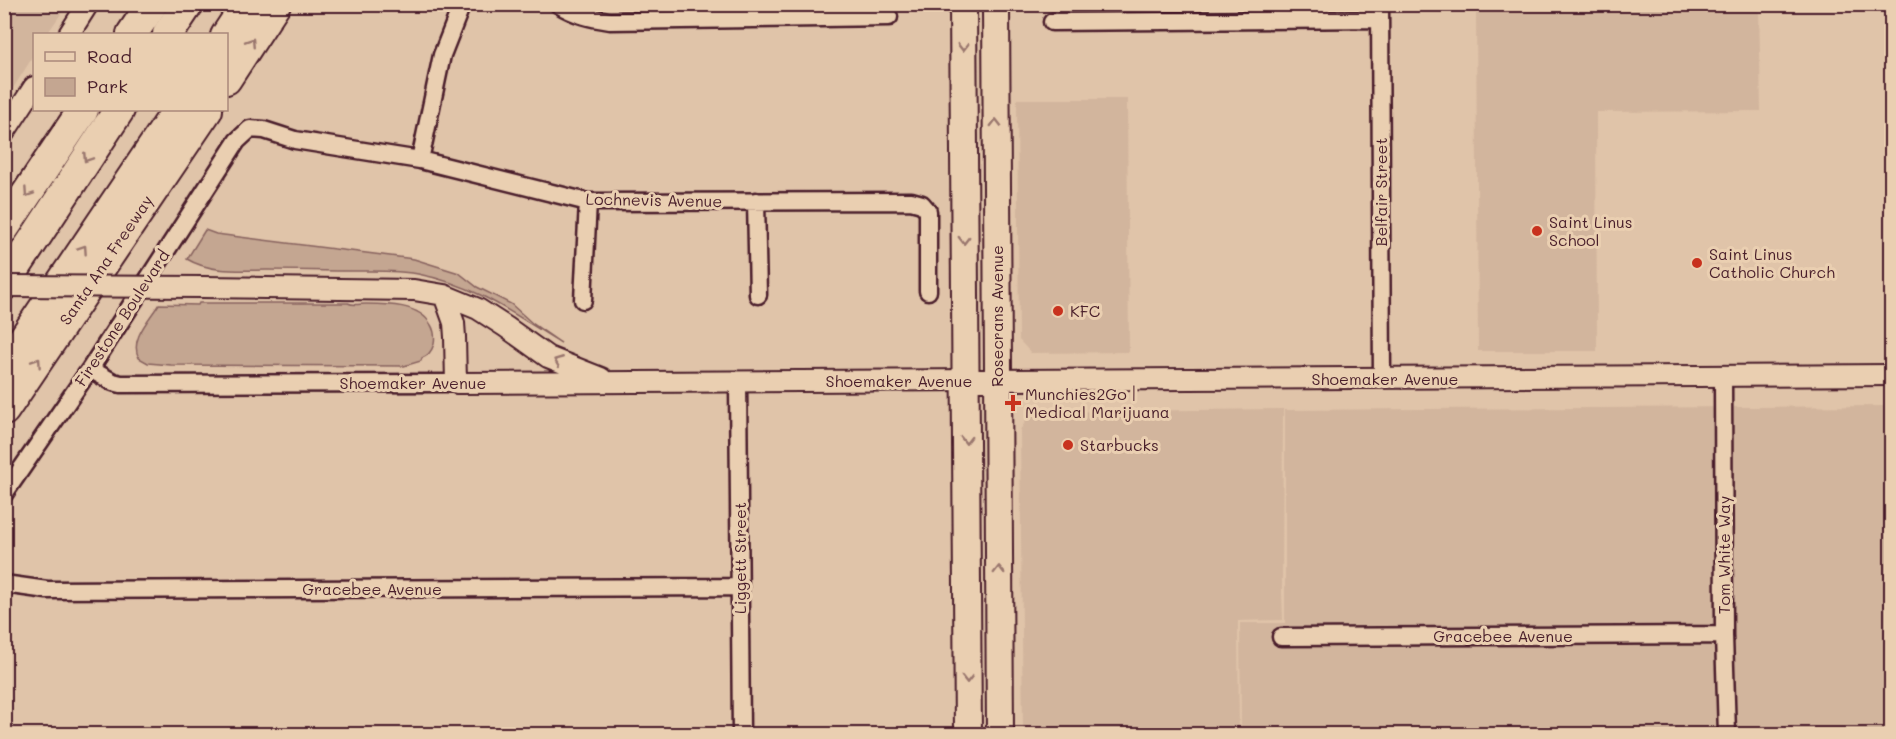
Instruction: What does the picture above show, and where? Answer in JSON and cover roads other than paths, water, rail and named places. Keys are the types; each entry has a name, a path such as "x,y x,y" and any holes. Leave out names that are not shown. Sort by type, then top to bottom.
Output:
{"highway":[{"path":"133,33 152,4"},
{"path":"169,33 188,4"},
{"path":"228,33 247,4"},
{"path":"228,76 275,4"},
{"path":"4,228 82,111"},
{"path":"4,286 118,111"},
{"path":"4,368 177,111"},
{"name":"Santa Ana Freeway","path":"4,410 206,111"}],"main road":[{"name":"Rosecrans Avenue","path":"963,4 968,735"},
{"name":"Rosecrans Avenue","path":"996,4 1000,735"},
{"path":"967,624 999,628"}],"street":[{"path":"70,33 88,4"},
{"path":"420,160 442,55 462,4"},
{"path":"558,4 588,18 610,21 889,17"},
{"path":"1052,22 1380,12"},
{"name":"Belfair Street","path":"1380,12 1382,379"},
{"path":"4,134 33,89"},
{"name":"Lochnevis Avenue","path":"237,141 250,129 264,130 295,140 420,160 588,202 898,200 922,204 928,212 928,291"},
{"name":"Firestone Boulevard","path":"4,494 90,369 237,141"},
{"path":"756,201 758,295"},
{"path":"583,300 588,202"},
{"path":"4,286 414,290 444,295 478,309 548,357 612,382"},
{"path":"444,295 454,323 456,383"},
{"name":"Shoemaker Avenue","path":"90,369 121,384 1892,375"},
{"name":"Tom White Way","path":"1723,376 1724,635 1727,735"},
{"name":"Liggett Street","path":"738,382 741,735"},
{"name":"Gracebee Avenue","path":"4,584 47,590 740,588"},
{"name":"Gracebee Avenue","path":"1281,637 1724,635"}],"place":[{"name":"Saint Linus School","path":"1537,231"},
{"name":"Saint Linus Catholic Church","path":"1697,263"},
{"name":"KFC","path":"1058,311"},
{"name":"Munchies2Go | Medical Marijuana","path":"1013,403"},
{"name":"Starbucks","path":"1068,445"}]}
